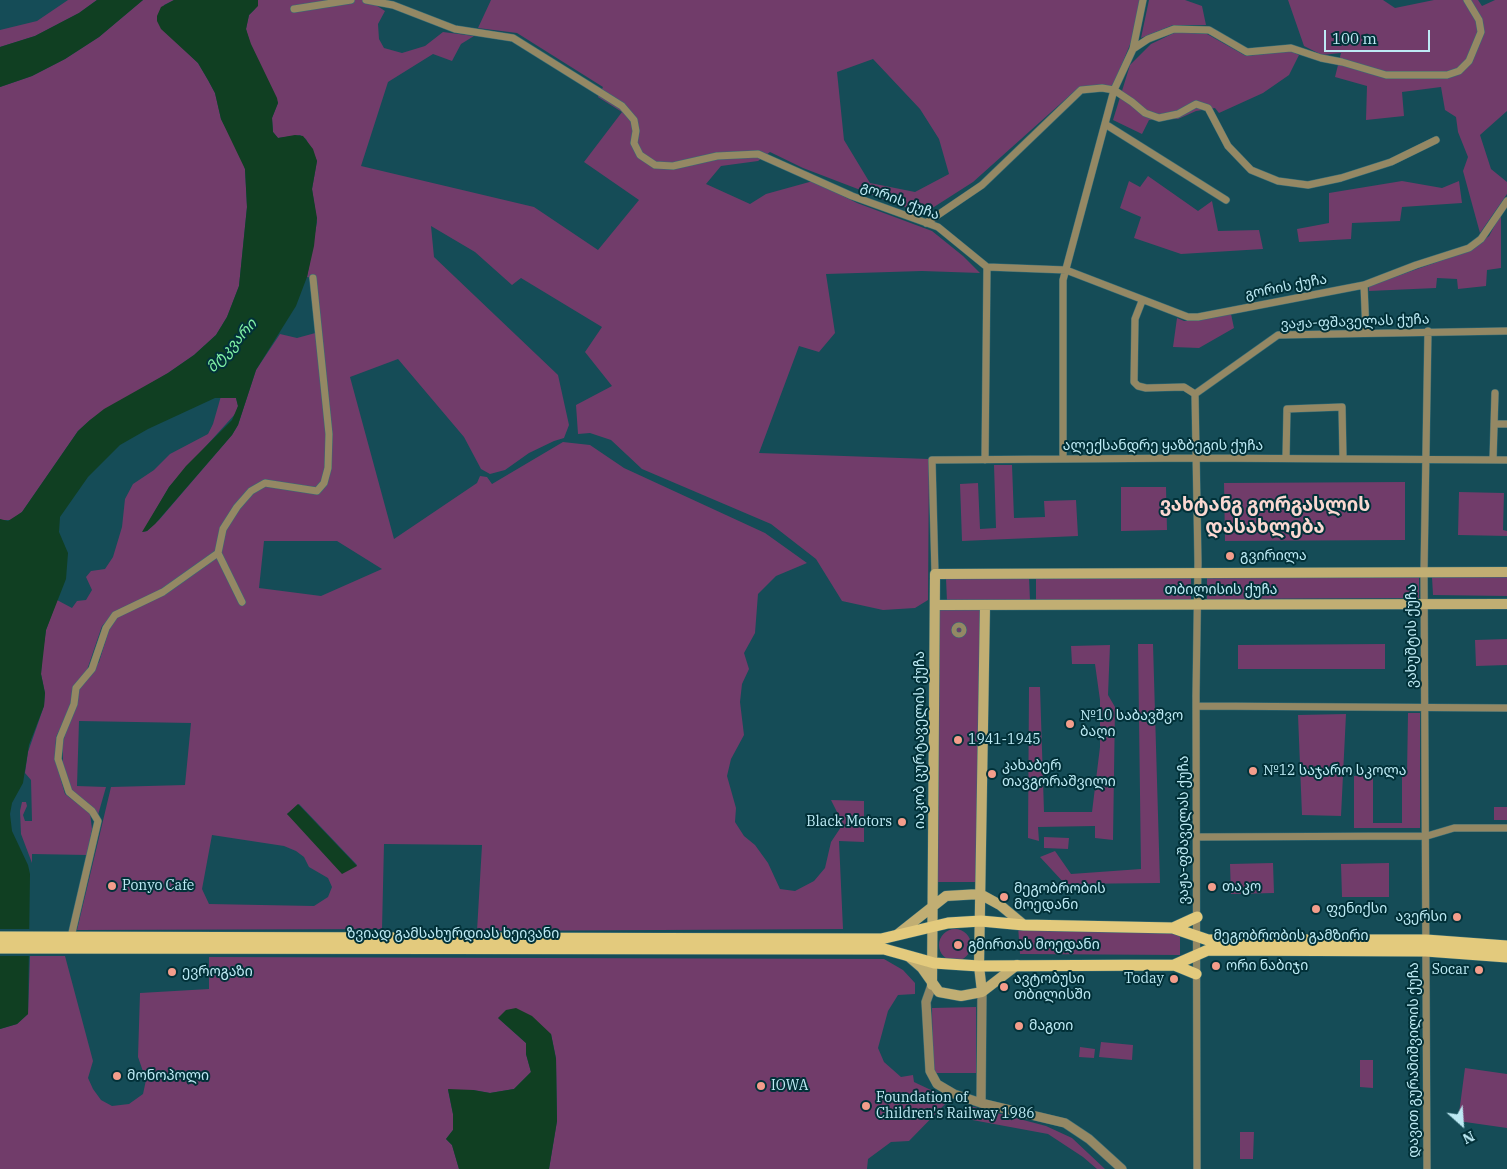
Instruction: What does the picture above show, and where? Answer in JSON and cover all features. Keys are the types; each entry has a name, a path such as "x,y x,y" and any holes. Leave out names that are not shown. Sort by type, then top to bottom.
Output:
{"main road":[{"name":"თბილისის ქუჩა","path":"935,574 1507,572"},
{"name":"იაკობ ცურტაველის ქუჩა","path":"932,906 935,574"},
{"name":"თბილისის ქუჩა","path":"935,605 1197,603 1507,604"},
{"path":"982,992 979,966 985,605"},
{"path":"893,937 913,924 946,896 980,894 1000,905 1024,925"},
{"path":"932,906 934,927 932,985"},
{"path":"1173,928 1196,917"},
{"path":"893,937 963,921 1024,925"},
{"name":"მეგობრობის გამზირი","path":"1024,925 1173,928 1196,937 1219,940 1426,946 1507,957"},
{"name":"ზვიად გამსახურდიას ხეივანი","path":"0,937 30,942 575,944 881,939 893,937"},
{"name":"ზვიად გამსახურდიას ხეივანი","path":"0,948 71,937 540,944"},
{"name":"ზვიად გამსახურდიას ხეივანი","path":"575,944 884,950 905,954"},
{"name":"მეგობრობის გამზირი","path":"1017,965 1174,965 1208,950 1507,946"},
{"path":"905,954 934,963 979,966 1017,965"},
{"path":"905,954 922,968 932,985 939,992 949,995 966,996 982,992 1017,965"},
{"path":"1174,965 1196,974"}],"street":[{"path":"294,9 351,0"},
{"name":"გორის ქუჩა","path":"366,0 393,5 455,29 513,38 622,106 634,120 636,131 634,143 640,155 655,165 673,166 717,156 758,154 852,196 938,227 987,267 1066,270 1188,317 1198,317 1364,285 1416,265 1469,248 1481,239 1507,201"},
{"path":"1063,459 1064,280 1114,90 1133,49 1143,0"},
{"path":"1133,49 1148,38 1174,29 1209,30 1247,52 1291,48 1320,58 1342,62 1386,75 1447,75 1459,71 1469,61 1481,32 1478,20 1467,0"},
{"path":"926,223 982,185 1081,90 1102,88 1114,90 1145,113 1159,118 1178,114 1196,104 1208,108 1228,146 1251,170 1278,181 1308,185 1341,178 1391,162 1436,140"},
{"path":"1105,124 1226,200"},
{"path":"985,460 987,267"},
{"path":"242,602 218,553 223,529 237,507 251,491 265,483 317,491 324,483 328,468 329,434 314,278"},
{"path":"1364,285 1366,333"},
{"path":"1142,300 1135,319 1134,382 1138,386 1146,388 1184,387 1195,394"},
{"name":"ვახუშტის ქუჩა","path":"1426,946 1427,836 1424,571 1428,331"},
{"name":"ვაჟა-ფშაველას ქუჩა","path":"1197,1169 1197,458 1195,394 1278,335 1507,331"},
{"path":"1493,460 1495,393"},
{"path":"1286,458 1287,409 1342,407 1343,458"},
{"path":"1494,424 1507,424"},
{"name":"ალექსანდრე ყაზბეგის ქუჩა","path":"935,574 932,460 1197,458 1507,460"},
{"path":"71,937 98,821 92,811 69,792 58,759 60,738 74,704 76,688 92,668 106,628 115,615 163,592 218,553"},
{"path":"1196,706 1507,708"},
{"path":"1197,837 1427,836 1454,828 1507,828"},
{"name":"დავით გურამიშვილის ქუჩა","path":"1426,946 1427,1169"},
{"path":"932,985 926,1002 930,1071 932,1078 937,1084 954,1094 981,1103 1065,1123 1089,1139 1122,1169"},
{"path":"981,1103 982,992"}],"shaded area":[{"path":"68,0 97,0 79,13 35,36 0,47 0,30 37,21"},
{"path":"143,0 174,0 164,5 170,36 198,63 215,93 221,119 242,158 245,169 247,207 239,286 227,317 216,335 194,355 168,373 90,420 78,431 22,512 12,520 2,520 0,519 0,87 32,76 65,59 99,37"},
{"path":"258,0 368,0 385,11 378,24 379,39 384,48 402,53 425,46 443,32 474,36 461,44 452,61 433,54 388,82 361,166 534,207 598,250 639,200 584,162 622,112 598,97 603,87 517,33 478,28 491,0 1140,0 1131,42 1113,86 1078,88 973,182 923,214 803,168 770,152 758,161 721,166 706,184 750,204 766,194 813,181 857,203 932,231 963,256 980,273 922,271 826,274 835,333 819,352 799,346 759,453 929,459 928,600 915,608 883,610 842,601 816,559 771,524 642,469 611,440 590,433 578,434 576,405 612,386 585,352 602,327 521,278 512,285 475,252 431,226 434,257 558,375 569,425 564,438 529,453 505,470 490,474 481,469 464,437 398,359 350,377 394,539 477,483 480,476 487,477 492,484 563,442 590,445 624,468 765,533 807,563 776,576 758,594 755,633 744,653 749,669 742,684 740,702 744,735 731,759 727,776 736,808 735,822 744,836 755,845 768,863 780,889 795,891 814,881 825,868 831,842 843,824 831,800 864,801 864,842 839,841 843,929 477,931 482,845 384,844 382,929 77,930 111,787 185,785 191,723 79,721 77,786 106,787 98,815 88,803 70,791 63,764 63,742 79,686 99,662 114,614 102,626 87,670 75,686 70,708 56,737 55,759 65,794 90,813 92,829 87,855 32,854 32,863 21,834 20,811 22,802 26,802 27,806 23,815 25,821 32,821 31,780 25,773 28,752 44,706 45,693 41,674 42,657 46,630 57,600 72,608 77,601 86,600 92,590 86,577 91,571 105,569 113,557 122,527 125,499 133,484 154,470 170,454 208,434 221,396 236,398 238,406 236,413 169,487 143,532 147,531 159,520 232,435 238,425 256,370 280,334 297,338 319,332 313,278 307,277 317,222 312,189 317,161 306,139 300,135 278,138 273,132 272,118 278,103 250,44 246,29 249,15 255,9","holes":["873,59 920,109 939,139 949,174 915,192 870,183 844,140 837,72","264,541 337,541 382,569 321,596 259,588","299,804 357,866 287,814","212,835 284,846 296,851 304,857 309,867 328,878 332,887 328,897 314,906 209,904 202,889"]},
{"path":"1149,0 1185,0 1202,6 1206,25 1173,25 1141,38"},
{"path":"1288,0 1383,0 1395,8 1434,0 1478,0 1482,6 1495,0 1507,0 1507,111 1480,135 1491,169 1507,182 1507,194 1480,233 1463,171 1468,157 1458,132 1456,117 1445,110 1441,87 1402,92 1404,116 1366,120 1367,86 1335,77 1341,53 1322,55 1304,46"},
{"path":"1176,32 1207,34 1246,56 1291,51 1299,55 1289,75 1263,93 1219,113 1215,108 1196,111 1178,119 1149,120 1142,134 1113,120 1130,65 1151,44"},
{"path":"1148,176 1198,211 1212,201 1218,231 1259,230 1263,249 1181,254 1134,238 1141,217 1120,208 1129,181 1140,187"},
{"path":"1402,181 1442,188 1459,181 1462,203 1402,207 1400,221 1352,223 1351,239 1299,242 1297,229 1329,223 1329,193"},
{"path":"1501,214 1501,268 1487,270 1486,286 1458,289 1457,279 1437,278 1436,288 1369,291 1369,286 1471,250 1489,236"},
{"path":"1231,314 1234,328 1199,348 1173,347 1177,318 1184,321 1196,321"},
{"path":"994,465 1012,465 1014,518 1045,517 1044,501 1076,500 1078,536 962,541 960,484 978,483 980,529 996,528"},
{"path":"1405,482 1405,540 1225,541 1224,483"},
{"path":"1121,487 1166,487 1167,530 1121,531"},
{"path":"1459,492 1504,493 1503,530 1507,531 1507,536 1458,535"},
{"path":"1029,577 1030,601 947,602 946,578"},
{"path":"1191,577 1191,600 1036,601 1036,578"},
{"path":"1419,577 1419,598 1207,599 1207,578"},
{"path":"1432,577 1507,577 1507,596 1433,595"},
{"path":"939,610 980,610 979,882 937,882"},
{"path":"1507,639 1507,665 1476,666 1475,640"},
{"path":"1138,644 1153,644 1160,883 1065,884 1040,857 1055,851 1071,874 1141,869"},
{"path":"1385,644 1385,669 1238,669 1238,645"},
{"path":"1110,645 1108,695 1115,707 1113,840 1095,838 1095,826 1038,827 1039,841 1028,838 1029,687 1040,687 1044,812 1092,812 1100,747 1100,700 1095,664 1072,664 1071,646"},
{"path":"1408,713 1420,713 1420,828 1354,828 1354,776 1373,776 1373,823 1402,823 1402,775 1407,775"},
{"path":"1346,714 1341,816 1302,815 1298,715"},
{"path":"1494,807 1507,807 1507,820 1494,820"},
{"path":"1044,837 1069,838 1068,849 1044,848"},
{"path":"1273,863 1274,893 1231,894 1230,864"},
{"path":"1389,863 1389,897 1342,897 1341,864"},
{"path":"1018,926 1180,931 1180,955 1020,954"},
{"path":"955,929 961,930 966,934 970,939 970,951 966,956 961,960 955,961 949,960 944,956 940,951 939,945 940,939 944,934 949,930"},
{"path":"30,956 65,956 93,1061 88,1078 101,1100 112,1106 129,1104 143,1094 146,1080 138,1057 140,993 209,989 209,957 884,959 903,970 915,983 915,994 898,995 888,1011 878,1048 884,1062 901,1077 913,1075 914,1082 950,1099 909,1141 891,1142 868,1159 867,1169 549,1169 557,1121 556,1058 551,1034 498,1018 526,1043 526,1054 531,1072 514,1089 490,1093 473,1090 448,1090 453,1114 453,1130 446,1139 452,1145 459,1169 0,1169 0,1029 17,1024 28,1014"},
{"path":"976,1007 976,1073 933,1073 932,1008"},
{"path":"1101,1042 1133,1045 1132,1060 1099,1057"},
{"path":"1080,1047 1095,1049 1094,1058 1079,1057"},
{"path":"1360,1060 1373,1060 1373,1088 1360,1087"},
{"path":"1465,1068 1507,1074 1507,1128 1458,1121"},
{"path":"970,1106 1046,1126 1072,1138 1105,1169 1097,1169 1083,1157 1048,1134 967,1119"},
{"path":"1240,1132 1254,1132 1253,1159 1240,1159"}],"water":[{"path":"97,0 143,0 99,37 65,59 32,76 0,87 0,47 35,36 79,13"},
{"name":"მტკვარი","path":"174,0 258,0 258,6 249,15 246,29 251,44 277,98 278,103 272,118 273,132 278,138 295,135 303,136 313,149 317,161 312,189 317,218 314,246 307,277 296,306 256,370 238,425 232,435 155,524 147,531 142,532 169,487 186,466 232,420 238,406 236,398 215,398 148,429 120,445 88,477 60,517 59,532 68,553 66,579 46,630 41,674 45,693 44,706 29,745 23,783 12,803 10,814 12,831 28,865 30,874 28,1014 17,1024 0,1029 0,519 8,521 22,512 78,431 90,420 104,409 168,373 194,355 216,335 227,317 239,286 247,207 245,169 221,119 215,93 198,63 161,29 157,21 161,7"},
{"path":"298,804 357,866 342,874 287,814"},
{"path":"516,1008 532,1016 551,1034 556,1059 557,1121 549,1169 459,1169 452,1145 446,1139 453,1130 453,1114 448,1089 490,1093 514,1089 531,1072 526,1054 526,1043 498,1018 506,1010"}],"pier":[{"path":"0,929 30,929 30,956 0,956"}],"place":[{"name":"გვირილა","path":"1230,556"},
{"name":"№10 საბავშვო ბაღი","path":"1070,724"},
{"name":"1941-1945","path":"958,740"},
{"name":"№12 საჯარო სკოლა","path":"1253,771"},
{"name":"კახაბერ თავგორაშვილი","path":"992,774"},
{"name":"Black Motors","path":"902,822"},
{"name":"Ponyo Cafe","path":"112,886"},
{"name":"თაკო","path":"1212,887"},
{"name":"მეგობრობის მოედანი","path":"1004,897"},
{"name":"ფენიქსი","path":"1316,909"},
{"name":"ავერსი","path":"1457,917"},
{"name":"გმირთას მოედანი","path":"958,945"},
{"name":"ორი ნაბიჯი","path":"1216,966"},
{"name":"Socar","path":"1479,970"},
{"name":"ევროგაზი","path":"172,972"},
{"name":"Today","path":"1174,979"},
{"name":"ავტობუსი თბილისში","path":"1004,987"},
{"name":"მაგთი","path":"1019,1026"},
{"name":"მონოპოლი","path":"117,1076"},
{"name":"IOWA","path":"761,1086"},
{"name":"Foundation of Children's Railway 1986","path":"866,1106"}],"district":[{"name":"ვახტანგ გორგასლის დასახლება","path":"1265,517"}]}
